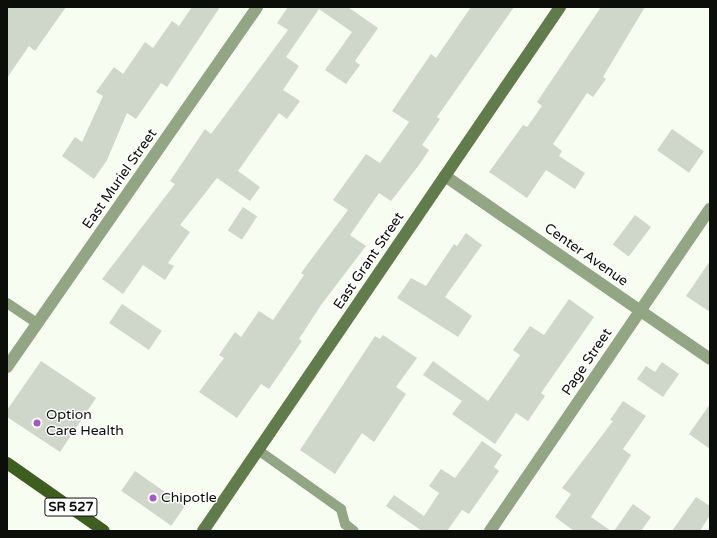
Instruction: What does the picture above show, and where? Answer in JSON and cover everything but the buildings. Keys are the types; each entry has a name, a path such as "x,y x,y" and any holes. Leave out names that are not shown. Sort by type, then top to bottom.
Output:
{"main road":[{"name":"SR 527","path":"7,463 104,531"}],"street":[{"name":"East Muriel Street","path":"7,367 257,7"},
{"name":"East Grant Street","path":"203,531 560,7"},
{"name":"Center Avenue","path":"445,176 710,359"},
{"name":"Page Street","path":"490,531 710,209"}],"lane":[{"path":"7,303 38,324"},
{"path":"258,450 341,509 345,524 353,531"}],"place":[{"name":"Option Care Health","path":"37,423"},
{"name":"Chipotle","path":"153,498"}]}
